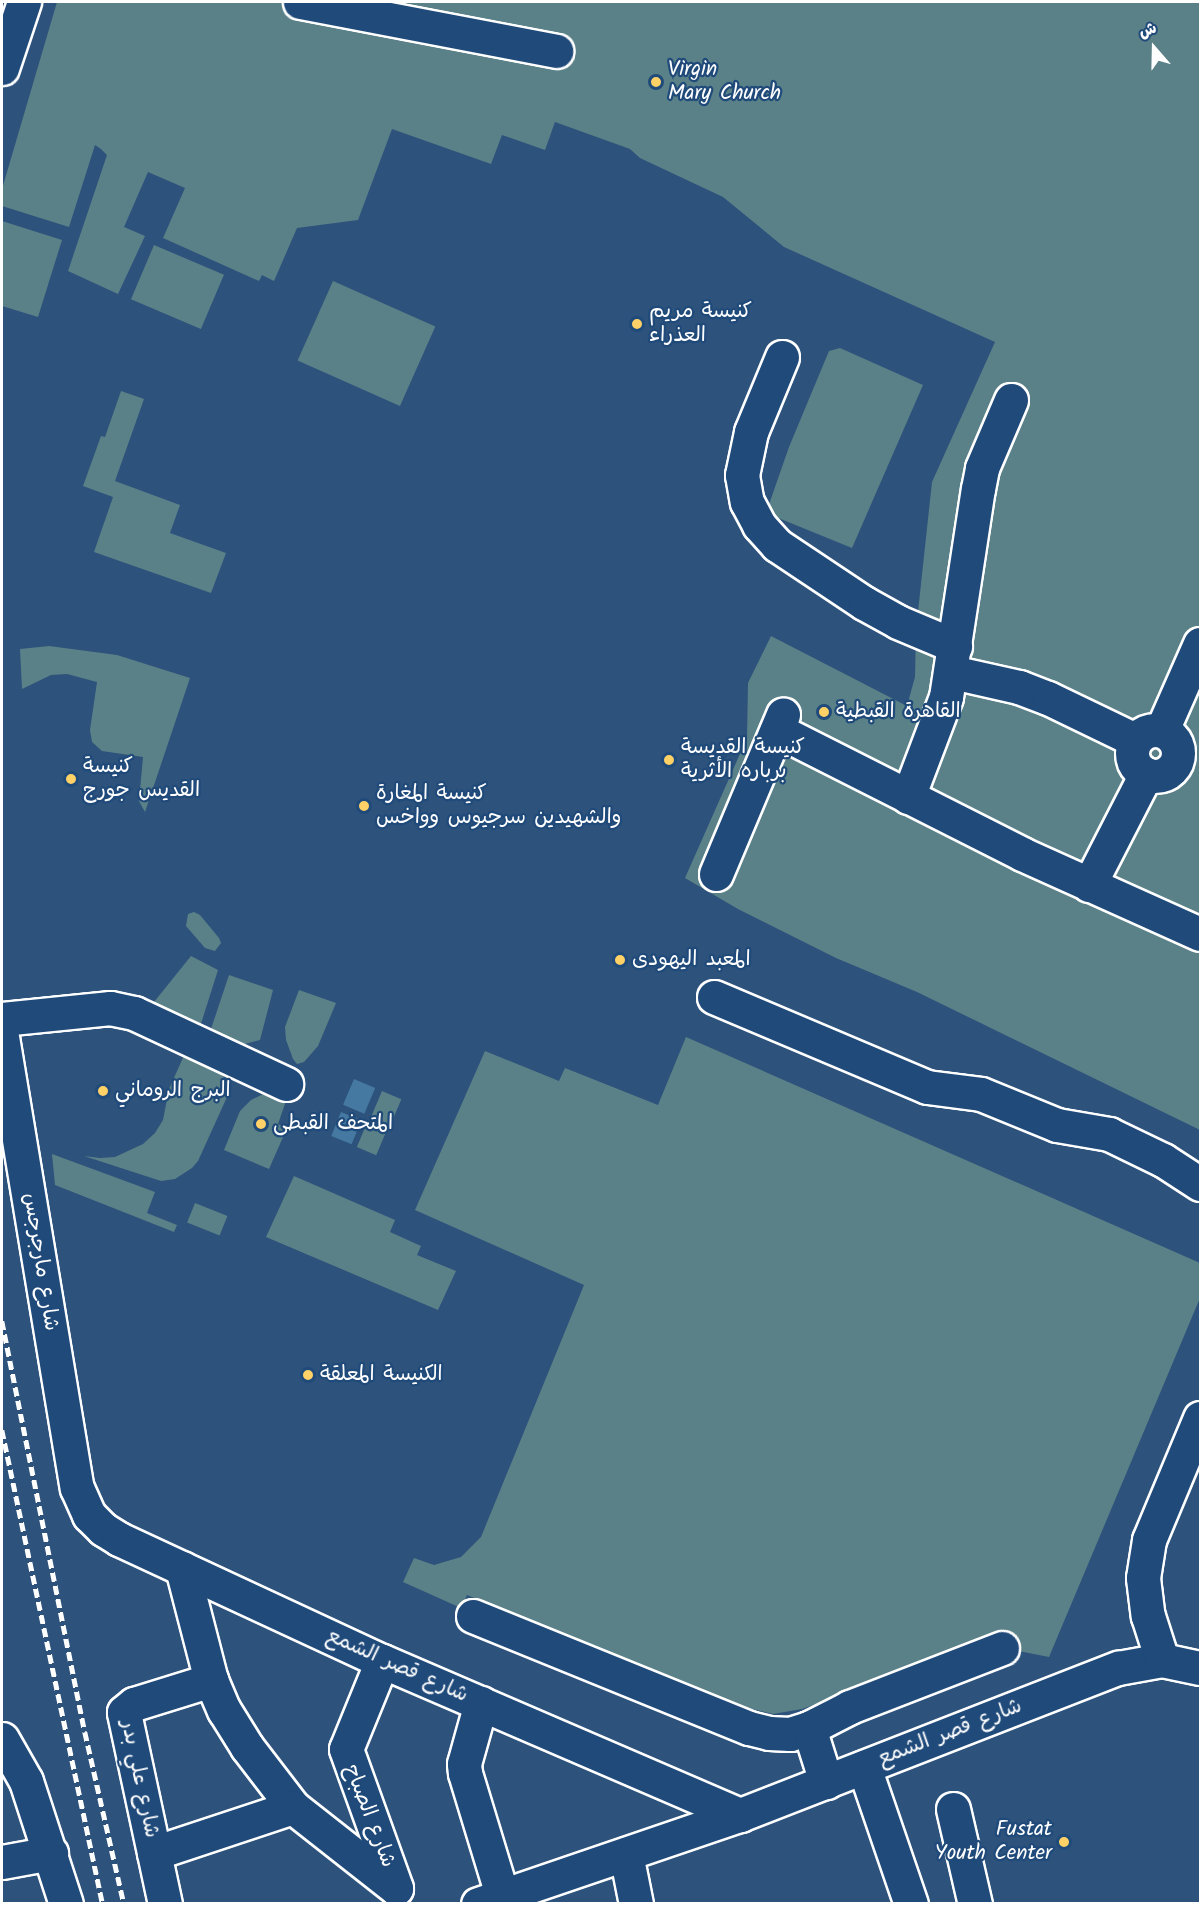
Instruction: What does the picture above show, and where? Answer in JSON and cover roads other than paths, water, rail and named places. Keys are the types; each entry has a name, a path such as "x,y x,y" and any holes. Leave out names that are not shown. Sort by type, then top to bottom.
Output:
{"street":[{"path":"2,68 24,2"},
{"path":"300,2 556,51"},
{"path":"782,357 751,432 742,475 747,501 759,525 777,545 864,603 907,626 954,659 1019,687 1148,735 1171,735 1188,768 1163,775 1146,774 1137,769 1132,760 1148,735 1200,644"},
{"path":"908,797 939,722 954,659 982,468 1011,400"},
{"path":"716,874 780,723 908,797 1089,885 1200,934"},
{"path":"1089,885 1146,774"},
{"path":"714,997 927,1088 981,1094 1057,1125 1109,1134 1163,1160 1200,1184"},
{"path":"2,1019 110,1008 134,1013 286,1084"},
{"name":"شارع مارجرجس","path":"2,1037 77,1488"},
{"path":"1162,1660 1144,1597 1145,1559 1149,1540 1200,1418"},
{"name":"شارع قصر الشمع","path":"77,1488 89,1515 103,1529 182,1568 382,1661 740,1815"},
{"path":"182,1568 212,1680 224,1710 247,1747 293,1807 399,1896"},
{"path":"473,1616 749,1728 769,1733 790,1734 809,1728 850,1707 1002,1647"},
{"name":"شارع قصر الشمع","path":"490,1899 539,1894 626,1854 740,1815 1118,1668 1162,1660 1200,1668"},
{"name":"شارع الصباح","path":"382,1661 346,1749 399,1896"},
{"name":"شارع علي بدر","path":"165,1904 124,1712 134,1704 212,1680"},
{"path":"481,1704 464,1764 490,1899"},
{"path":"809,1728 826,1782"},
{"path":"2,1739 26,1781 66,1904"},
{"path":"864,1767 910,1904"},
{"path":"154,1853 293,1807"},
{"path":"953,1809 975,1904"},
{"path":"2,1862 51,1853"},
{"path":"626,1854 636,1904"}],"water":[{"path":"354,1079 375,1088 364,1114 343,1105"},
{"path":"341,1112 361,1120 352,1144 331,1136"}],"railway":[{"path":"2,1321 85,1732 124,1904"},
{"path":"2,1430 103,1904"}],"place":[{"name":"Virgin Mary Church","path":"656,82"},
{"name":"كنيسة مريم العذراء","path":"637,324"},
{"name":"القاهرة القبطية","path":"824,712"},
{"name":"كنيسة القديسة برباره الأثرية","path":"669,760"},
{"name":"كنيسة القديس جورج","path":"71,779"},
{"name":"كنيسة المغارة والشهيدين سرجيوس وواخس","path":"364,806"},
{"name":"المعبد اليهودى","path":"620,960"},
{"name":"البرج الروماني","path":"103,1091"},
{"name":"المتحف القبطى","path":"261,1124"},
{"name":"الكنيسة المعلقة","path":"308,1375"},
{"name":"Fustat Youth Center","path":"1064,1842"}]}
